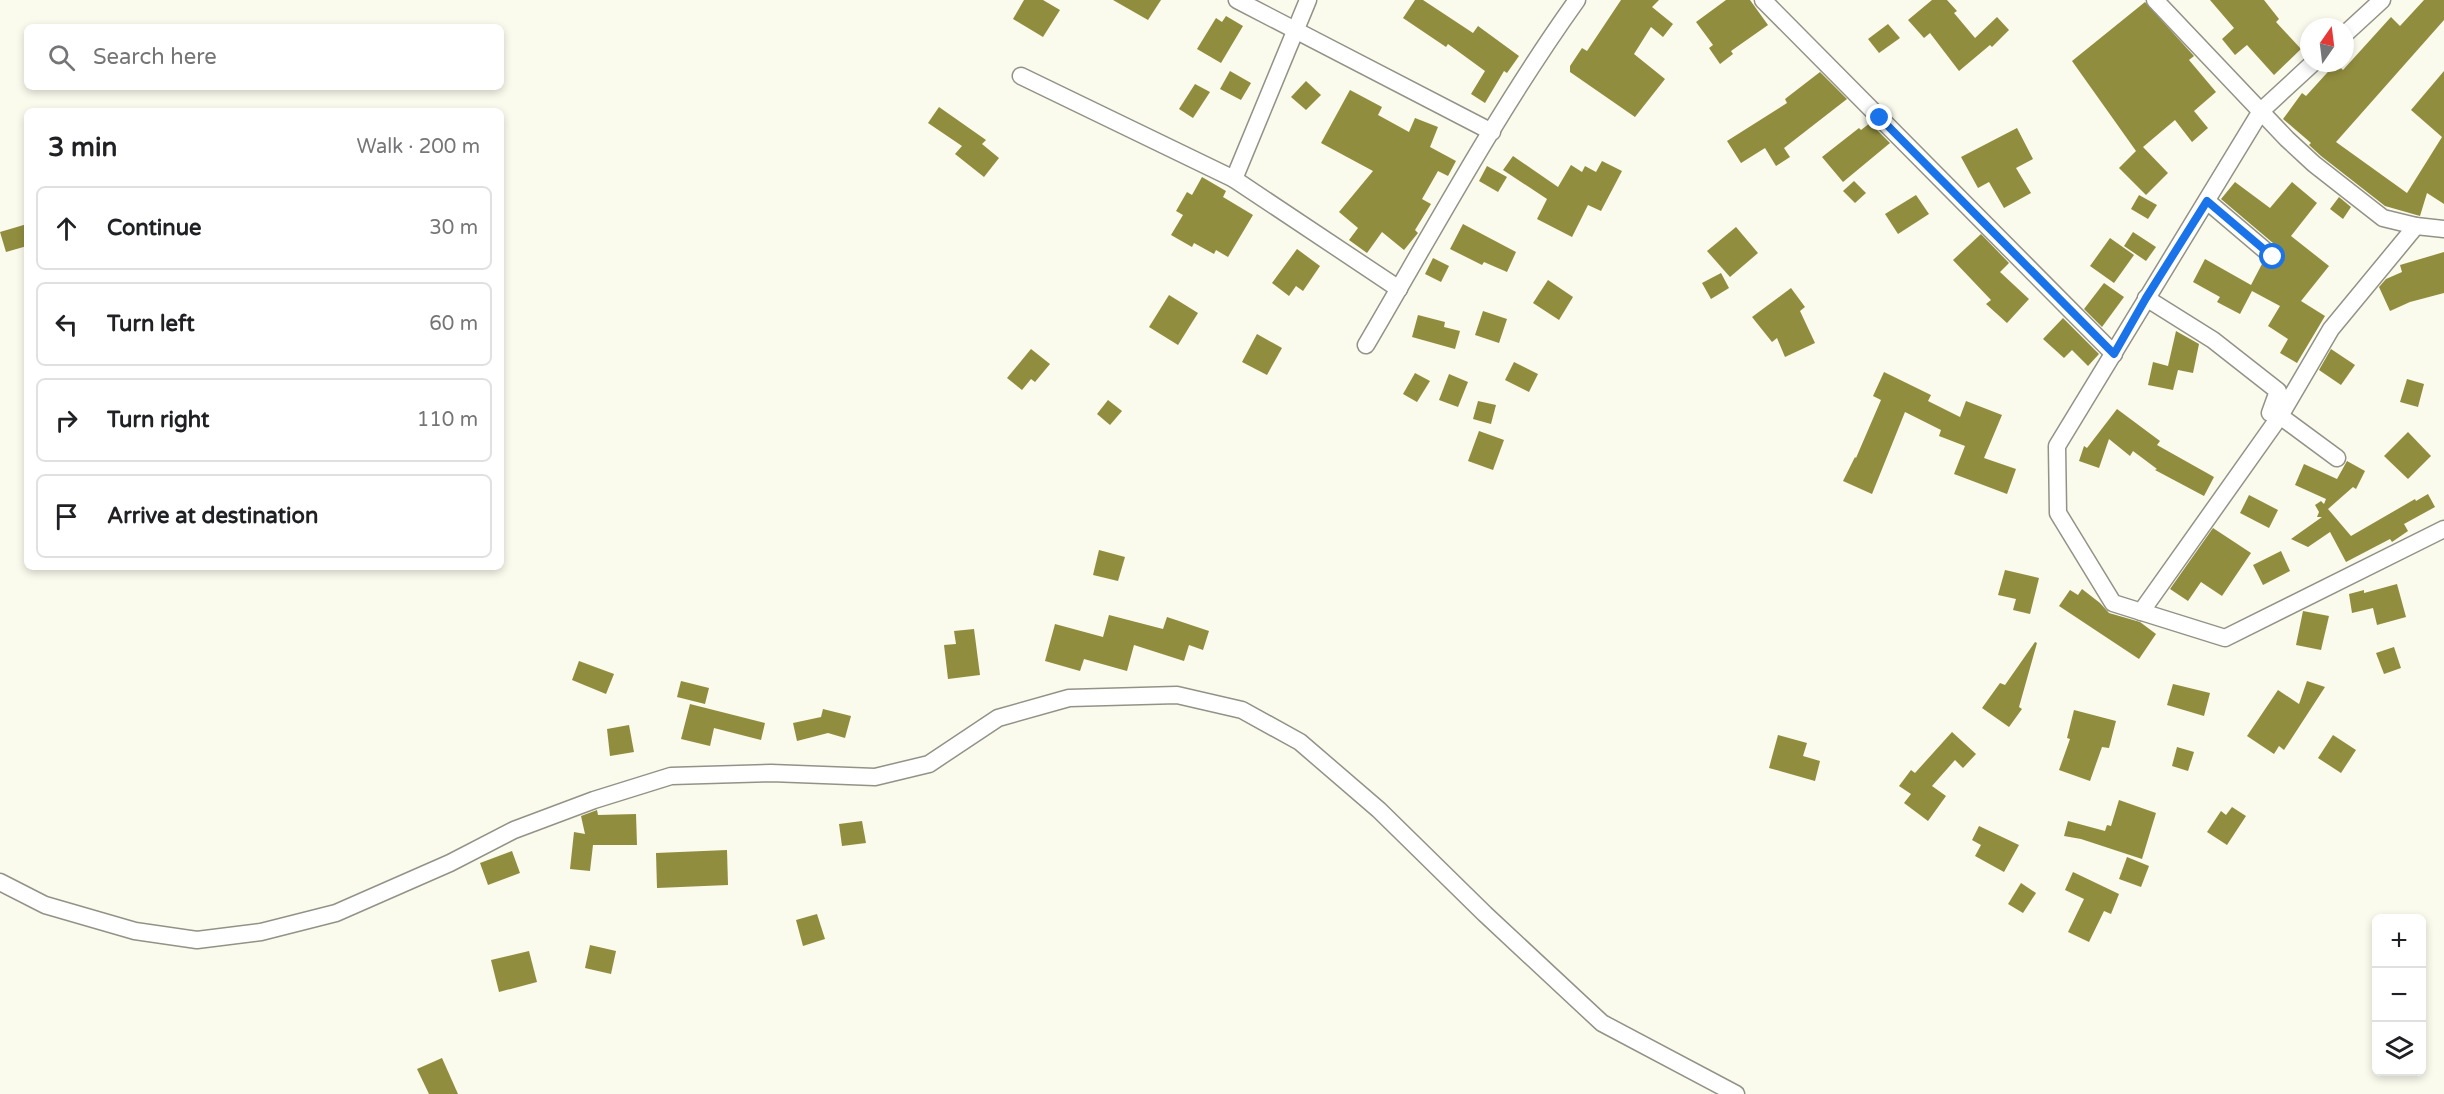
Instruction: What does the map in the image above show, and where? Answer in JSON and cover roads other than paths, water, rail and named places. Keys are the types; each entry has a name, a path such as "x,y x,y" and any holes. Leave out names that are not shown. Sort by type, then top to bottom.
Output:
{"street":[{"path":"1237,0 1492,132"},
{"path":"1234,179 1308,0"},
{"path":"1366,345 1492,132 1552,36 1578,0"},
{"path":"1763,0 2114,354"},
{"path":"2155,0 2287,139 2314,164 2383,218 2416,226 2444,229"},
{"path":"2354,26 2382,0"},
{"path":"2303,72 2261,111 2057,446 2058,513 2113,603 2225,638 2444,529"},
{"path":"1021,76 1234,179 1399,289"},
{"path":"2207,201 2273,257"},
{"path":"2141,612 2280,416 2331,329 2416,226"},
{"path":"2146,298 2213,340 2278,391 2270,413 2280,416 2337,458"},
{"path":"0,882 45,905 135,931 197,940 261,932 336,913 450,863 514,830 594,800 671,776 771,773 875,777 930,764 998,718 1069,698 1177,695 1242,710 1300,742 1379,810 1485,914 1602,1023 1736,1094"}]}
